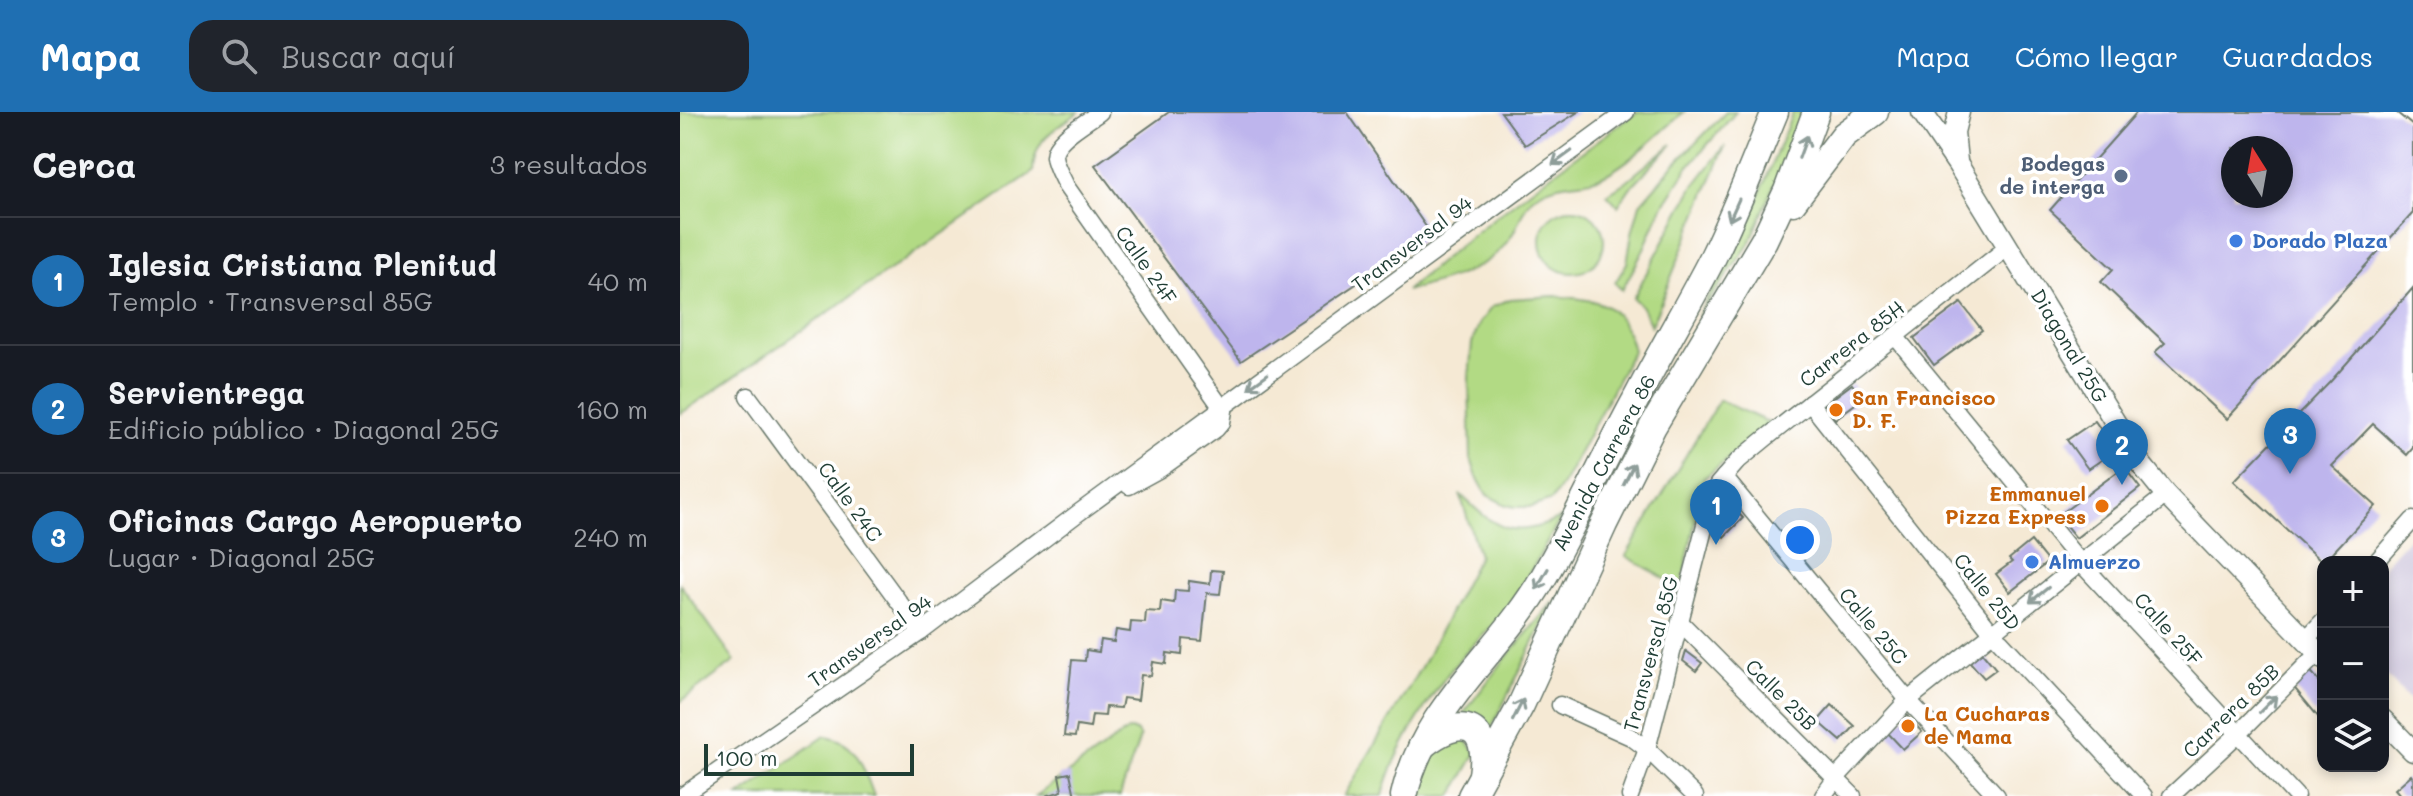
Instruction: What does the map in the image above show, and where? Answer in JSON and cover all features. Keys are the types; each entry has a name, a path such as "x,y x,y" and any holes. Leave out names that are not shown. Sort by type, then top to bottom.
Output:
{"main road":[{"name":"Avenida Carrera 86","path":"1404,796 1419,748 1461,683 1510,627 1543,577 1714,254 1775,112"},
{"name":"Avenida Carrera 86","path":"1476,787 1521,705 1653,426 1764,240 1787,191 1816,112"},
{"path":"1764,240 1835,145 1855,125 1875,112"},
{"path":"1419,748 1455,727 1472,730 1482,741 1485,754 1476,787"}],"street":[{"name":"Calle 24F","path":"1100,112 1059,142 1054,153 1055,164 1066,186 1125,272 1222,406"},
{"name":"Transversal 94","path":"682,796 921,632 1077,514 1160,469 1216,429 1222,422 1222,406 1626,112"},
{"name":"Diagonal 25G","path":"1922,112 1958,165 2140,463 2166,495 2315,651"},
{"name":"Diagonal 25G","path":"1958,165 1954,132 1959,112"},
{"name":"Carrera 85H","path":"1724,477 1738,461 2008,247"},
{"name":"Calle 25F","path":"1895,336 2080,562 2296,796"},
{"name":"Calle 24C","path":"748,396 921,632"},
{"name":"Calle 25D","path":"1810,403 1992,632 2144,796"},
{"name":"Transversal 85G","path":"1630,796 1647,749 1706,521 1724,477"},
{"name":"Calle 25C","path":"1724,477 1908,700 1997,796"},
{"path":"1823,796 1908,700 2166,495"},
{"path":"2381,556 2413,520"},
{"name":"Calle 25B","path":"1681,623 1853,796"},
{"name":"Carrera 85B","path":"2171,796 2238,734 2315,651 2321,628"},
{"path":"1560,705 1616,729 1647,749 1695,796"},
{"path":"2389,726 2413,751"}],"shaded area":[{"path":"2413,533 2413,703 2389,678 2389,559"}],"green space":[{"path":"680,112 1079,112 1053,130 1041,143 1033,172 680,414"},
{"path":"1637,112 1684,112 1637,154 1607,174 1555,186 1537,194 1502,248 1479,266 1406,291 1490,221"},
{"path":"1726,112 1736,112 1688,167 1660,211 1622,290 1615,283 1627,263 1640,204"},
{"path":"1793,112 1804,112 1750,243 1698,316 1755,206"},
{"path":"1672,144 1630,188 1618,206 1607,194"},
{"path":"1725,146 1651,326 1642,307 1633,298 1693,187"},
{"path":"1572,209 1590,215 1598,223 1604,241 1598,259 1590,267 1572,273 1554,267 1546,259 1540,241 1546,223 1554,215"},
{"path":"1554,296 1606,306 1622,321 1633,350 1552,500 1532,507 1506,505 1487,495 1471,459 1469,378 1472,343 1480,322 1492,307 1510,299"},
{"path":"1719,400 1772,424 1704,478 1681,588 1626,556"},
{"path":"1460,494 1484,516 1506,528 1530,529 1561,518 1514,598 1450,671 1426,705 1395,762 1383,796 1344,796 1424,662 1479,556"},
{"path":"680,584 735,661 680,702"},
{"path":"1554,601 1490,731 1463,714 1504,660"},
{"path":"1128,730 1136,731 1140,737 1120,796 1036,796"},
{"path":"1462,734 1476,753 1452,796 1415,796 1431,749"},
{"path":"825,736 852,749 874,796 739,796"}],"building":[{"path":"1169,112 1347,112 1431,234 1241,361 1095,165"},
{"path":"1501,112 1578,112 1525,145"},
{"name":"Dorado Plaza","path":"2137,112 2396,112 2413,126 2413,213 2227,419 2155,352 2165,343 2101,282 2113,269 2050,210"},
{"path":"2413,288 2413,448 2407,455 2373,424 2332,466 2376,506 2330,556 2317,557 2234,481 2331,381"},
{"path":"1961,303 1982,330 1934,365 1914,338"},
{"path":"1852,384 1863,398 1835,419 1824,405"},
{"path":"2095,421 2115,451 2088,469 2067,440"},
{"path":"2124,467 2140,488 2076,538 2058,516"},
{"path":"1732,507 1743,518 1724,537 1717,529 1726,508"},
{"path":"2031,541 2048,562 2010,592 1996,574"},
{"path":"1211,570 1223,571 1220,594 1207,593 1202,641 1183,639 1182,655 1167,653 1166,664 1153,662 1151,676 1141,675 1138,700 1123,698 1121,708 1106,707 1105,716 1092,715 1090,728 1077,726 1075,737 1064,736 1072,660 1085,661 1086,650 1099,652 1101,640 1114,642 1116,630 1130,632 1131,622 1145,623 1146,611 1160,612 1161,601 1174,603 1175,590 1188,591 1189,581 1210,584"},
{"path":"1686,651 1702,663 1696,671 1683,661"},
{"path":"1982,652 1996,669 1984,678 1970,662"},
{"path":"2309,669 2317,679 2317,715 2291,684"},
{"path":"1832,705 1855,726 1841,741 1818,721"},
{"path":"1906,715 1922,732 1903,749 1887,732"},
{"path":"1070,773 1075,796 1046,796 1062,791 1059,775"},
{"path":"2411,775 2413,796 2401,796 2395,789"}],"place":[{"name":"Bodegas de interga","path":"2121,176"},
{"name":"Dorado Plaza","path":"2236,241"},
{"name":"San Francisco D. F.","path":"1836,410"},
{"name":"Oficinas Cargo Aeropuerto","path":"2290,474"},
{"name":"Servientrega","path":"2122,485"},
{"name":"Emmanuel Pizza Express","path":"2102,506"},
{"name":"Iglesia Cristiana Plenitud","path":"1716,545"},
{"name":"Almuerzo","path":"2032,562"},
{"name":"La Cucharas de Mama","path":"1908,726"}]}
